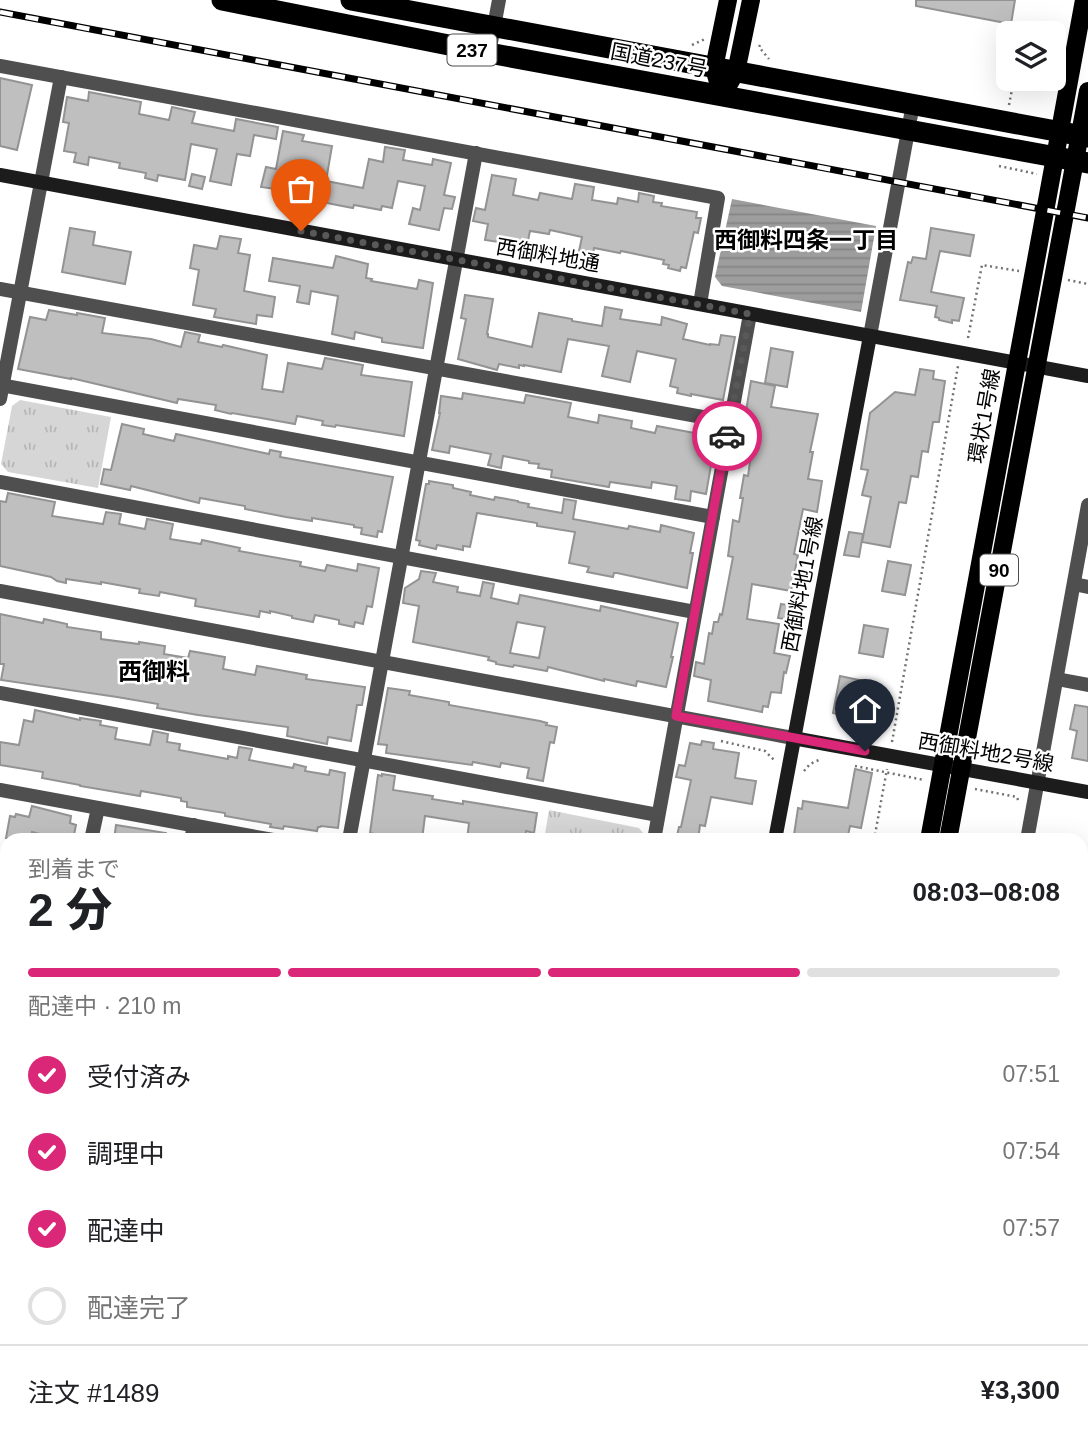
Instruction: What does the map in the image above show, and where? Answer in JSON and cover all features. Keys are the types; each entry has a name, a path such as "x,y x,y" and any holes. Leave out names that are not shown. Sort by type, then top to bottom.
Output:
{"highway":[{"name":"国道237号","path":"222,0 489,53 1088,163"},
{"name":"国道237号","path":"351,0 1088,137"}],"main road":[{"path":"722,96 714,68 728,0"},
{"path":"722,96 736,72 751,0"},
{"name":"環状1号線","path":"929,833 932,783 947,746 1084,0"},
{"name":"環状1号線","path":"950,833 961,788 965,750 1087,96"}],"street":[{"path":"489,53 499,0"},
{"path":"0,65 718,198 699,304"},
{"path":"61,77 1,390 713,517"},
{"path":"870,336 913,104"},
{"path":"350,833 477,153"},
{"name":"西御料地通","path":"0,175 870,336 964,347 1088,376"},
{"path":"0,289 730,422"},
{"path":"655,833 750,314"},
{"name":"西御料地1号線","path":"776,833 870,336"},
{"path":"0,482 695,612"},
{"path":"1028,833 1057,679 1081,586 1088,505"},
{"path":"0,591 793,738"},
{"path":"1057,679 1088,685"},
{"path":"0,693 658,815"},
{"name":"西御料地2号線","path":"793,738 1088,792"},
{"path":"0,790 98,808 192,833"},
{"path":"93,833 98,808"}],"path":[{"path":"761,36 759,47 771,61"},
{"path":"1009,105 1012,91"},
{"path":"875,833 964,347 982,264 1022,271"},
{"path":"1068,280 1088,284"},
{"path":"713,739 765,751 775,762"},
{"path":"801,773 822,758"},
{"path":"848,764 932,783"},
{"path":"961,788 1017,797 1020,804"}],"green space":[{"path":"20,400 111,417 98,488 8,472 1,464 12,406"},
{"path":"549,810 639,828 643,833 545,833"}],"shaded area":[{"path":"732,199 876,226 861,312 722,286 715,277"}],"building":[{"path":"916,0 1015,0 1012,21 996,21 916,6"},
{"path":"0,78 32,85 17,150 0,146"},
{"path":"89,92 141,102 139,114 169,120 172,107 195,112 192,123 234,131 236,119 278,127 276,139 254,135 250,156 237,154 231,185 210,181 217,149 191,144 185,180 158,175 157,181 145,178 146,173 119,168 120,163 89,157 88,165 74,162 76,153 64,151 69,123 63,122 67,97 88,101"},
{"path":"283,131 304,135 302,141 332,146 326,181 363,188 369,159 383,162 385,147 405,150 403,160 432,165 433,159 451,163 444,195 455,197 452,209 444,208 439,230 409,224 413,208 420,210 425,186 398,181 392,208 382,206 381,210 337,205 283,194 283,190 261,187 266,167 276,169"},
{"path":"192,174 205,177 202,189 189,186"},
{"path":"492,175 516,179 513,195 538,200 540,193 572,199 575,184 594,187 592,200 617,204 618,198 638,202 639,193 654,196 653,202 662,203 661,206 697,212 696,218 701,218 698,233 694,232 686,268 681,267 680,271 668,268 669,265 663,264 664,260 621,251 594,248 593,254 579,251 582,237 550,230 549,234 530,231 527,245 485,240 488,224 473,221 476,208 485,210"},
{"path":"70,228 95,232 93,245 131,252 125,284 62,272"},
{"path":"931,228 974,235 970,256 940,251 931,292 964,298 959,321 952,320 952,323 935,317 937,306 900,300 908,262 911,263 913,257 926,259"},
{"path":"220,236 241,239 238,253 250,255 244,291 275,297 272,317 257,315 256,324 214,317 216,309 193,305 199,270 190,268 194,245 217,249"},
{"path":"336,256 368,264 366,278 372,279 371,281 417,289 419,280 433,283 423,348 382,342 382,338 355,332 354,339 332,334 338,296 311,291 309,304 297,302 300,286 269,281 273,258 333,268"},
{"path":"465,295 493,299 488,337 532,347 539,313 602,326 605,307 622,310 620,319 661,325 662,317 687,324 683,339 719,345 721,335 735,337 723,400 677,393 678,388 670,386 676,359 637,351 630,382 602,376 609,346 568,339 561,372 524,365 519,365 519,368 499,364 497,370 458,359 466,319 461,318"},
{"path":"49,310 105,318 102,333 151,339 181,347 185,332 200,335 198,342 267,355 262,389 283,392 288,363 322,369 325,358 363,365 361,375 412,382 404,436 322,425 323,421 297,416 295,424 231,414 215,410 216,405 178,399 177,403 71,378 18,369 30,317 46,320"},
{"path":"771,348 793,352 787,387 765,383"},
{"path":"920,369 934,371 933,379 945,381 939,422 933,422 928,452 922,451 918,477 911,476 906,503 899,502 890,547 862,542 871,497 862,495 868,470 861,469 870,413 895,392 915,395"},
{"path":"751,381 775,386 771,407 818,414 810,452 813,452 808,479 822,481 817,512 803,509 794,554 798,555 791,591 752,584 747,619 779,624 774,653 790,656 781,693 771,692 768,707 763,706 762,712 708,701 711,680 694,676 696,662 704,664 709,633 712,634 714,622 718,622 720,614 722,615 733,557 728,556 733,520 739,522 743,498 740,498 744,475 748,476 755,427 752,427 754,418 745,417"},
{"path":"463,393 524,403 526,395 571,403 568,417 598,423 599,415 632,421 631,428 655,433 657,426 716,437 706,494 691,491 690,501 675,499 677,486 652,482 651,488 610,482 609,487 551,477 552,470 538,468 539,464 529,461 503,456 501,468 488,465 491,454 450,446 449,453 432,450 441,396 462,399"},
{"path":"122,424 144,429 143,434 174,441 176,434 269,454 270,450 281,452 280,457 393,477 382,532 378,531 377,537 361,534 362,528 354,525 286,517 200,498 199,503 131,486 130,490 101,484 104,469 111,470"},
{"path":"429,481 453,485 453,488 471,492 470,495 518,501 529,504 528,507 562,513 564,499 576,501 573,519 660,532 661,525 694,533 687,588 617,573 614,573 613,577 587,572 589,567 569,563 575,532 477,513 470,547 463,546 463,550 437,545 436,549 419,545 420,541 416,540 426,484 429,484"},
{"path":"8,493 55,502 52,516 103,524 106,512 121,514 119,524 145,529 147,519 173,524 170,539 201,544 202,540 240,548 239,551 301,562 300,566 325,571 327,565 357,571 358,564 379,568 372,607 367,606 363,624 355,622 354,627 339,624 339,620 315,615 313,622 270,611 260,611 259,617 195,606 196,599 160,592 159,596 139,593 140,589 101,582 66,579 66,583 0,566 0,501 6,502"},
{"path":"849,532 863,534 859,557 844,555"},
{"path":"888,561 911,565 905,595 882,591"},
{"path":"421,571 436,573 433,582 458,587 457,592 480,596 483,582 494,584 491,598 518,604 520,595 600,611 601,606 678,623 666,687 637,681 636,686 604,681 548,667 547,671 496,664 488,660 489,657 413,642 419,606 403,603 405,588 419,579","holes":["517,622 545,627 539,658 510,653"]},
{"path":"781,604 794,606 791,620 778,618"},
{"path":"0,614 43,623 44,619 67,624 67,627 101,632 101,639 165,646 164,654 188,658 190,651 225,657 223,669 255,675 257,666 307,675 306,679 365,687 362,705 357,705 351,741 328,737 327,744 287,736 288,727 198,715 157,708 158,704 1,680 4,664 0,664"},
{"path":"864,625 888,629 883,657 859,653"},
{"path":"840,676 864,681 859,704 885,709 882,726 833,713"},
{"path":"388,688 410,691 409,695 449,702 449,705 540,721 557,727 554,743 550,742 543,781 527,778 529,768 501,763 500,767 473,762 472,765 386,753 387,745 378,744"},
{"path":"1075,705 1088,707 1088,761 1072,758 1077,731 1070,729"},
{"path":"35,710 80,720 101,721 100,725 117,728 115,739 150,745 153,731 168,734 167,742 180,744 179,750 228,759 228,756 237,758 239,747 252,749 249,760 293,768 294,764 306,767 305,771 329,775 330,770 345,773 338,828 321,826 317,831 284,826 283,829 270,827 271,824 187,807 187,802 181,801 181,798 141,791 140,796 80,786 42,778 43,772 0,765 0,742 19,745 24,720 33,722"},
{"path":"702,741 714,743 713,749 739,753 735,778 756,781 752,804 711,797 705,826 700,825 699,833 678,833 691,780 676,777 679,765 685,766 690,743 701,745"},
{"path":"855,769 872,773 861,828 850,826 848,833 794,833 798,808 802,809 803,801 848,808"},
{"path":"378,775 395,776 393,790 463,804 463,801 537,813 534,833 468,833 469,823 425,816 423,833 370,833"},
{"path":"32,806 71,816 70,823 76,825 74,833 7,833 10,816 15,817 16,814 29,817"},
{"path":"116,825 166,833 115,833"}],"railway":[{"path":"0,12 1088,218"}],"way so far":[{"path":"301,231 750,314 727,436"}],"district":[{"name":"西御料四条一丁目","path":"806,240"},
{"name":"西御料","path":"154,671"}],"route":[{"path":"727,436 676,716 865,751"}]}
